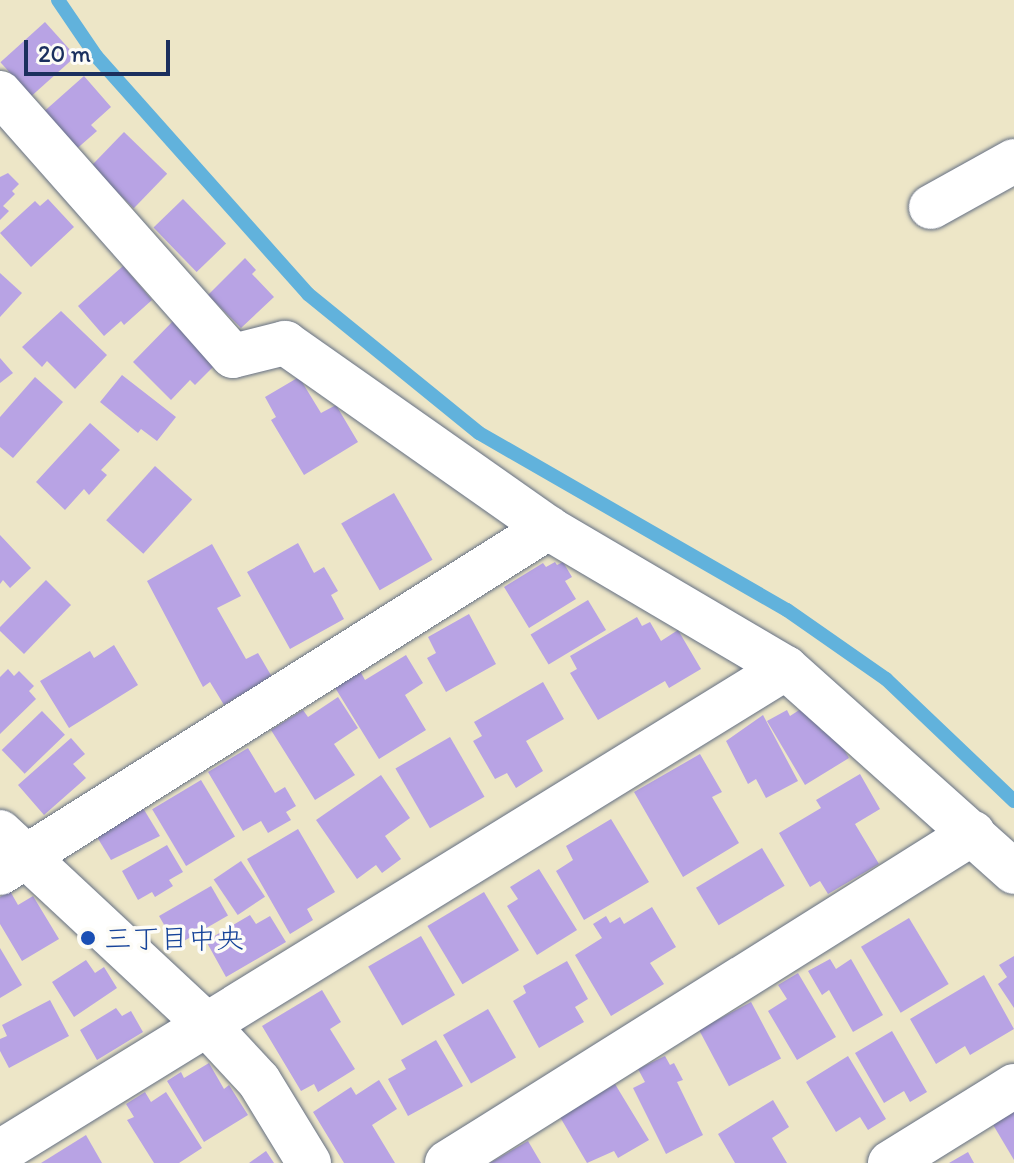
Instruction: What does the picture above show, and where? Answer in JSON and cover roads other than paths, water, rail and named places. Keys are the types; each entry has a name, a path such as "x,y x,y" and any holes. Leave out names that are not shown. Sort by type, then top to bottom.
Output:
{"street":[{"path":"0,93 233,356 285,343 548,528 786,668 1014,872"},
{"path":"931,207 1014,161"},
{"path":"309,1163 259,1081 207,1025 8,854 548,528"},
{"path":"0,1152 786,668"},
{"path":"447,1163 973,833"},
{"path":"890,1163 1014,1086"}],"waterway":[{"path":"58,0 96,56 308,294 479,433 787,610 886,679 1014,801"}],"place":[{"name":"三丁目中央","path":"88,938"}]}
